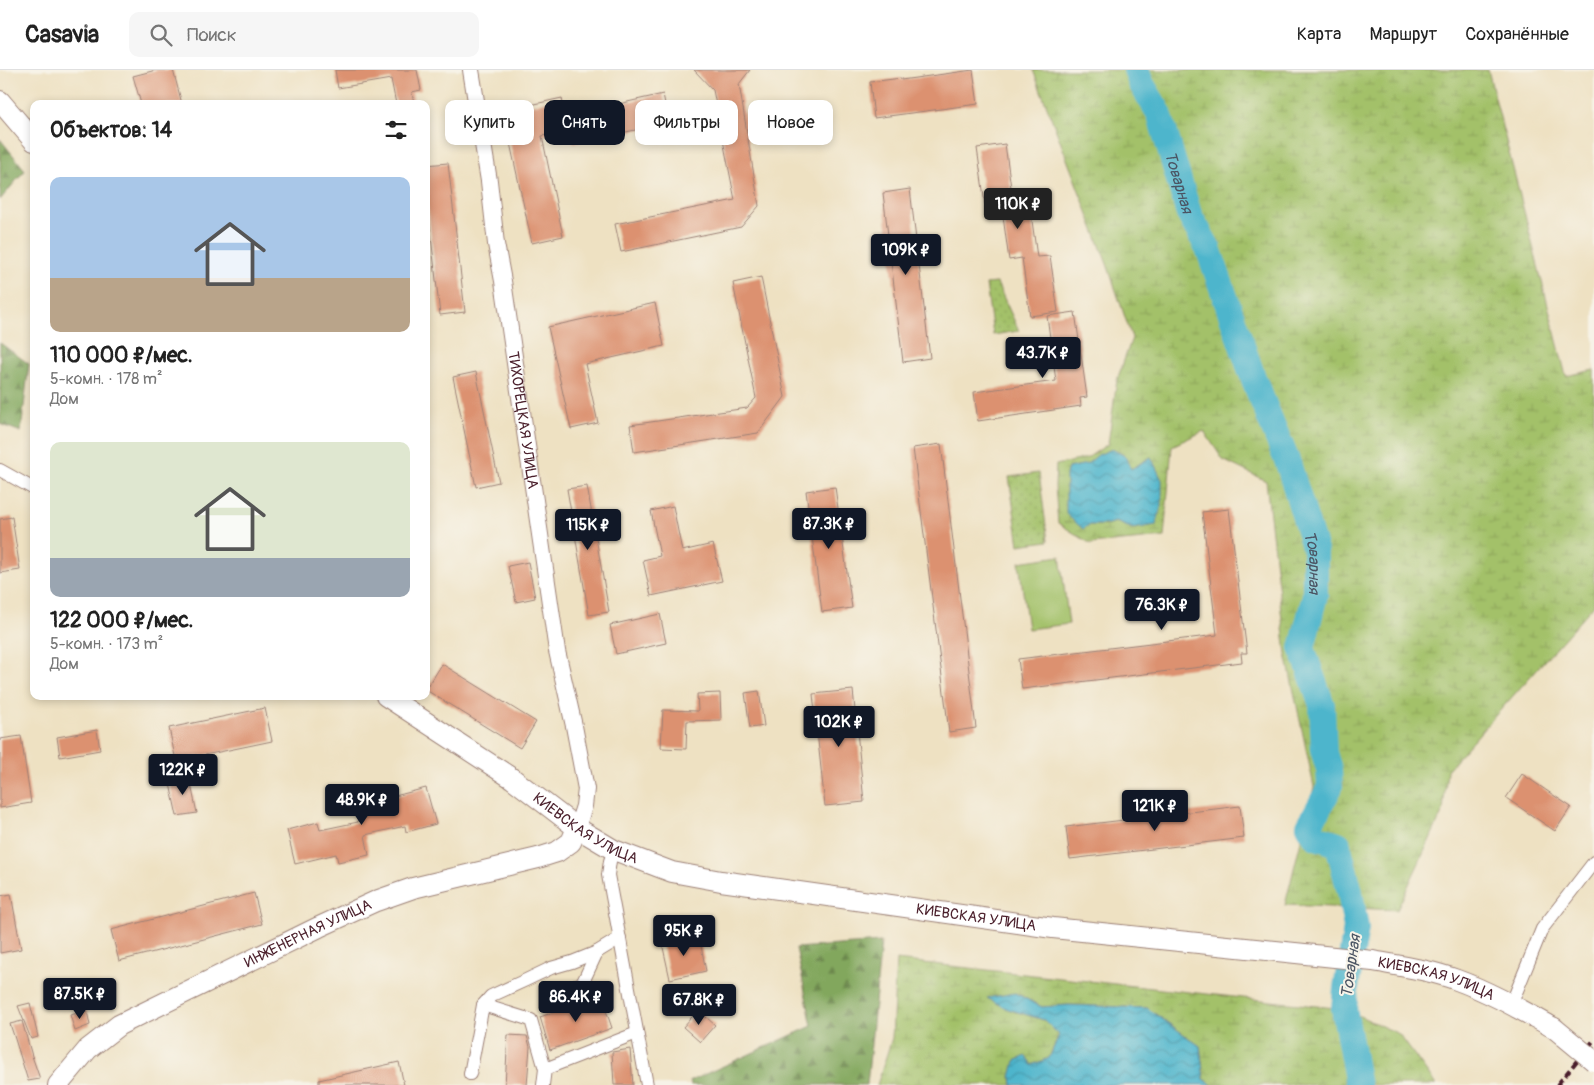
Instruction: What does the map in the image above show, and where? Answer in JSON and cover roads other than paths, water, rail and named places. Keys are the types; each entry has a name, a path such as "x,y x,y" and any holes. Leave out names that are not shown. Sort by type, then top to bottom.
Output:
{"main road":[{"path":"0,101 30,136"},
{"name":"КИЕВСКАЯ УЛИЦА","path":"392,700 513,779 577,828 614,850 672,872 721,881 1053,928 1373,961 1414,969 1456,980 1511,1005 1554,1028 1594,1061"},
{"name":"ИНЖЕНЕРНАЯ УЛИЦА","path":"58,1085 88,1049 119,1025 376,901 413,888 558,852 571,842 577,828"}],"street":[{"name":"ТИХОРЕЦКАЯ УЛИЦА","path":"471,70 558,651 586,789 584,806 577,828"},
{"path":"0,470 30,487"},
{"path":"614,850 608,875 647,1085"},
{"path":"1511,1005 1542,929 1594,862"},
{"path":"470,1074 483,1005 491,996 551,968 597,952 620,938"},
{"path":"550,998 583,982 597,952"},
{"path":"483,1005 531,1020 545,1069 543,1085"},
{"path":"545,1069 637,1033"}],"water":[{"path":"1112,449 1125,456 1131,469 1151,457 1162,480 1162,503 1156,525 1133,529 1116,522 1104,525 1089,525 1083,529 1066,514 1066,474 1068,468 1087,464 1098,455"},
{"path":"1015,993 1042,1007 1068,1005 1147,1008 1200,1046 1204,1079 1212,1085 1012,1085 1011,1077 1015,1061 1026,1056 1032,1065 1049,1058 1059,1035 1044,1020 1008,1009 987,998"}],"waterway":[{"name":"Товарная","path":"1136,70 1141,83 1159,113 1189,214 1208,248 1254,380 1288,463 1315,550 1315,595 1302,648 1322,705 1324,753 1329,769 1330,787 1309,826 1316,837 1338,844 1350,892 1356,928 1344,1009 1358,1085"}],"railway":[{"path":"1557,1085 1594,1040"}]}
